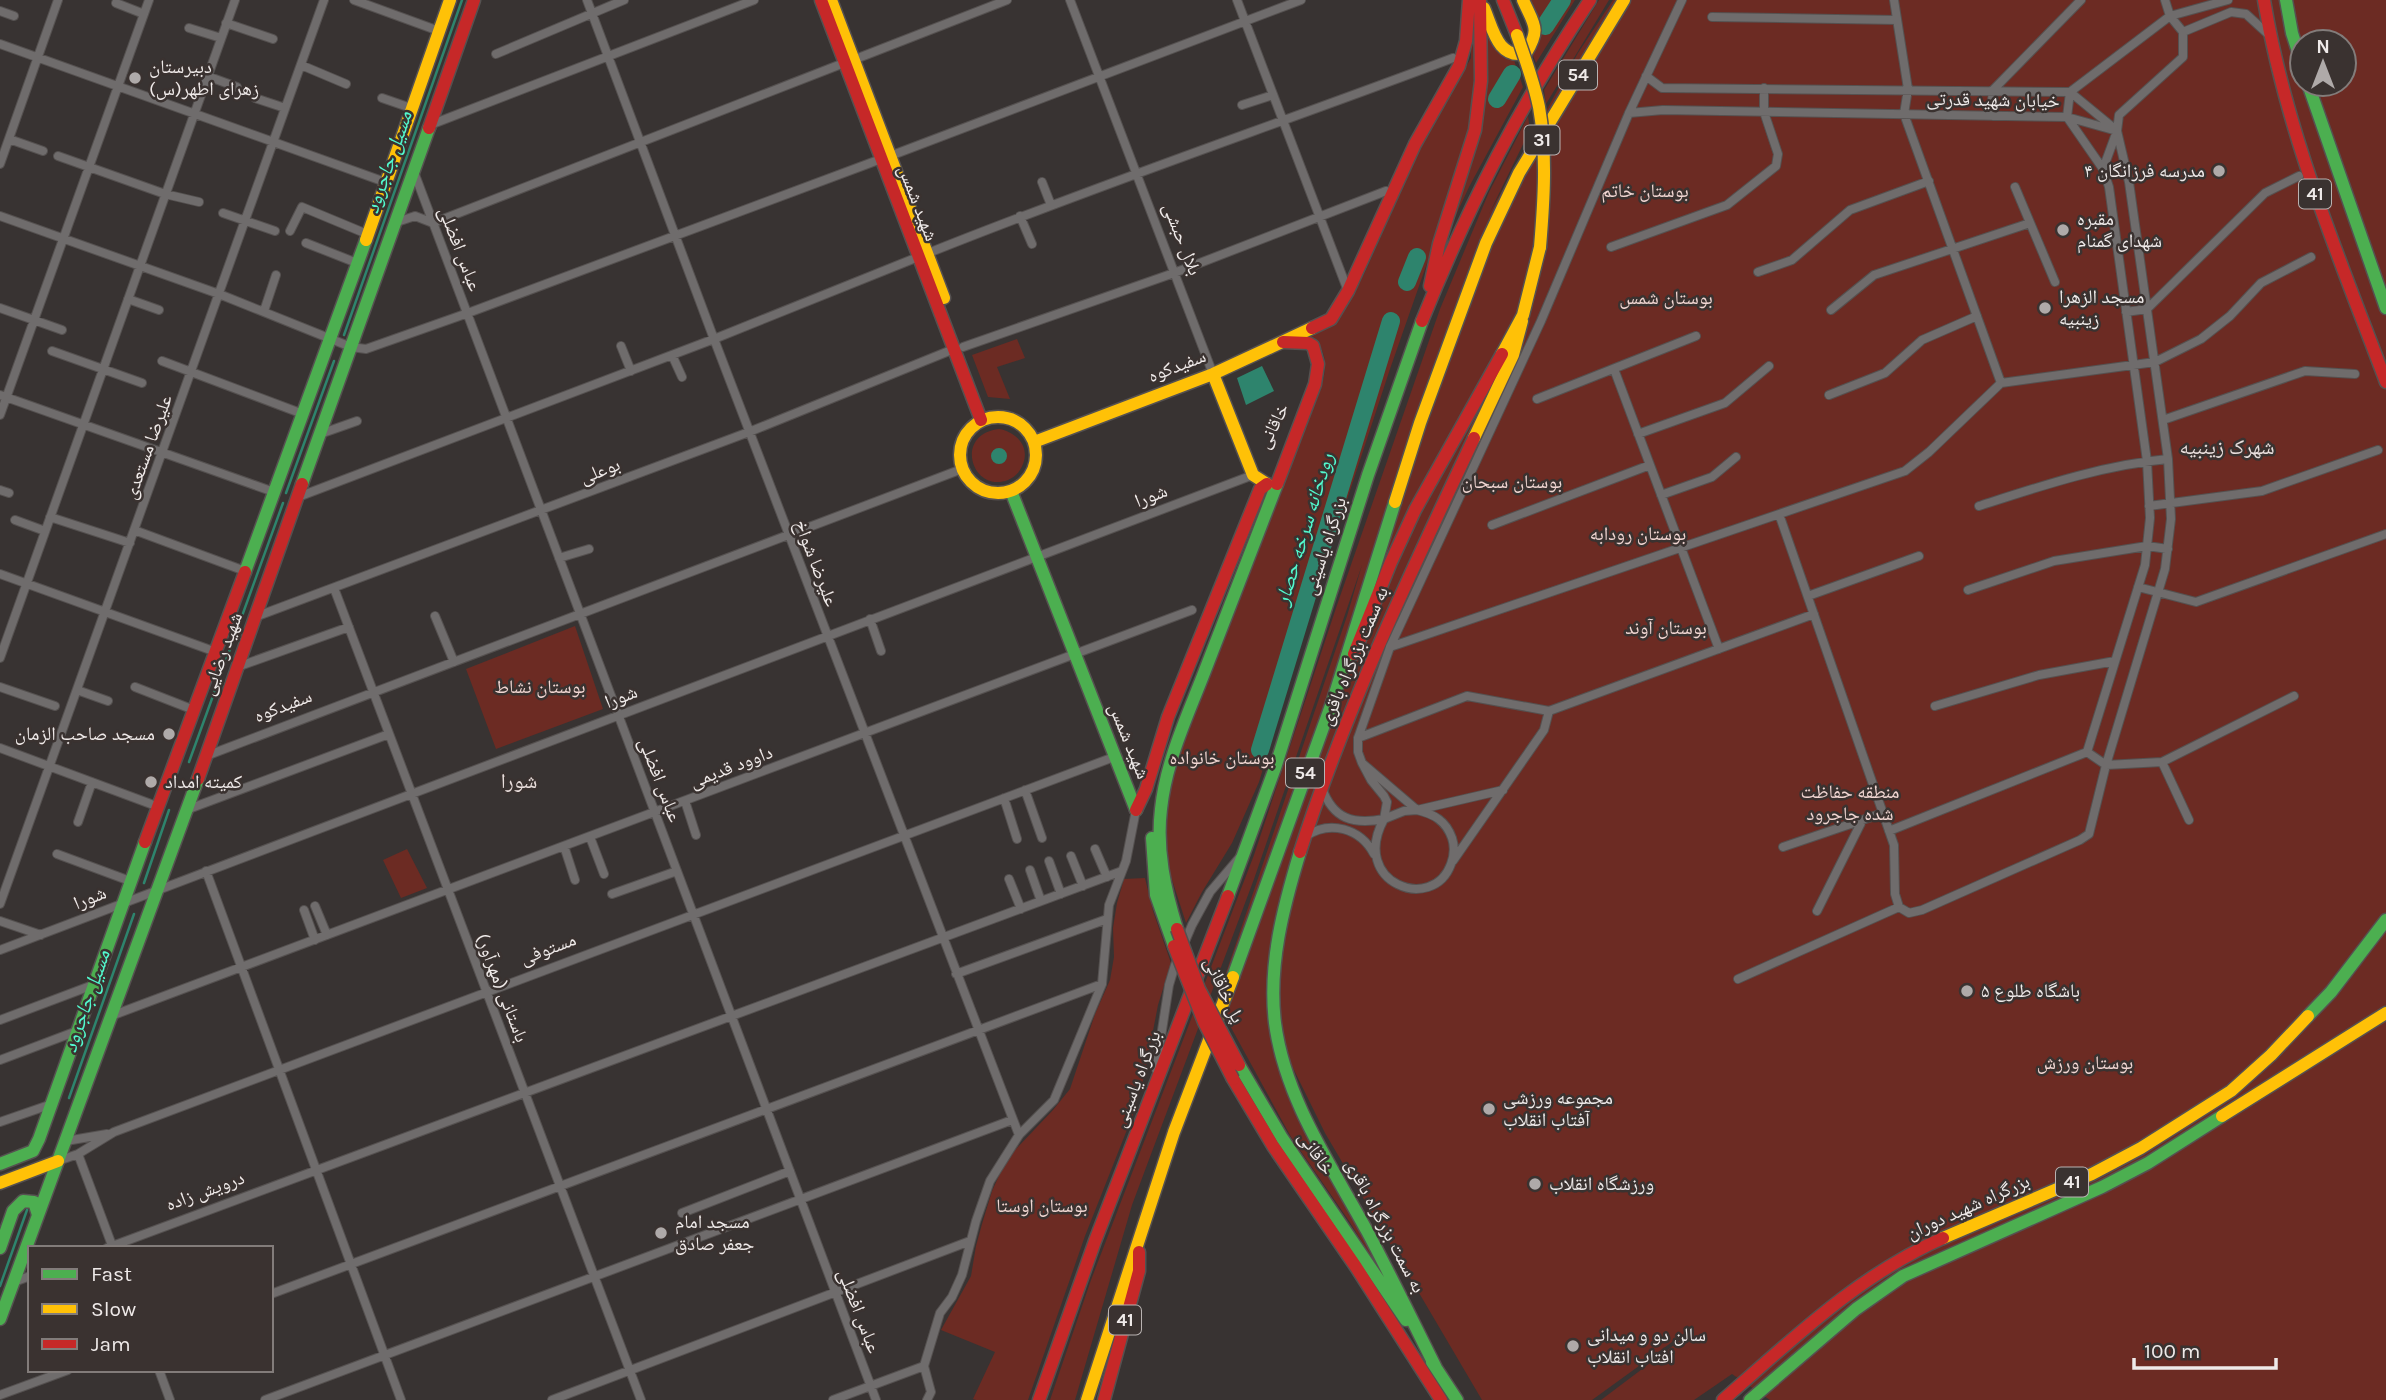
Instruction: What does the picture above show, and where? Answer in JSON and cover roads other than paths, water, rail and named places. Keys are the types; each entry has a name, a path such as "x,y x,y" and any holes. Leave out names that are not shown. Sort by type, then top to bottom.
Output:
{"main road":[{"name":"شهید رضایی","path":"0,1164 33,1151 39,1139 122,902 332,338 450,0"},
{"name":"شهید رضایی","path":"0,1319 206,756 474,0"},
{"name":"شهید شمس","path":"821,0 849,61"},
{"name":"شهید شمس","path":"831,0 849,61 985,418"},
{"path":"1348,291 1415,144 1459,66 1466,41 1469,0"},
{"path":"1481,0 1501,48 1506,53 1518,55 1526,53 1535,38 1534,25 1523,0"},
{"path":"1422,324 1441,239 1463,175 1475,128 1482,52 1481,0"},
{"name":"31","path":"1503,0 1535,87 1545,187 1540,247 1523,315"},
{"name":"بزرگراه یاسینی","path":"1039,1400 1083,1274 1246,850 1387,416 1422,324 1489,169 1546,65 1590,0"},
{"name":"54","path":"1087,1400 1174,1132 1333,700 1420,423 1486,243 1519,173 1624,0"},
{"name":"41","path":"2264,0 2270,37 2301,156 2386,382"},
{"path":"2288,0 2292,28"},
{"name":"41","path":"2313,98 2386,308"},
{"name":"سفیدکوه","path":"1034,442 1213,374 1331,319 1348,291"},
{"path":"1333,700 1415,510 1478,401 1523,315"},
{"name":"به سمت بزرگراه باقری","path":"1436,1368 1391,1275 1310,1126 1290,1082 1282,1056 1274,1009 1273,964 1280,916 1322,788 1359,688 1521,334 1523,315"},
{"path":"1283,342 1308,343 1318,352 1316,377 1305,405"},
{"name":"بلال حبشی","path":"1213,374 1253,475"},
{"name":"خاقانی","path":"1174,946 1159,908 1154,881 1152,820 1156,788 1175,729 1267,484 1294,421 1305,405"},
{"name":"خاقانی","path":"1177,929 1161,866 1159,820 1162,788 1175,747 1301,422 1305,405"},
{"path":"985,418 1009,418 1020,423 1034,442 1037,454 1030,477 1011,491 988,492 977,487 962,469 961,445 966,434 985,418"},
{"path":"1136,810 1146,789 1168,717 1260,489 1267,484 1253,475"},
{"name":"شهید شمس","path":"1011,491 1136,810"},
{"name":"بزرگراه شهید دوران","path":"1723,1400 1847,1293 1894,1262 2104,1167 2141,1148 2231,1091 2272,1055 2331,992 2386,920"},
{"name":"پل خاقانی","path":"1177,929 1199,989 1240,1065"},
{"name":"پل خاقانی","path":"1174,946 1204,1021 1233,1079"},
{"name":"بزرگراه شهید دوران","path":"1750,1400 1856,1308 1903,1276 2102,1187 2148,1163 2386,1013"},
{"name":"خاقانی","path":"1240,1065 1282,1138 1387,1291 1457,1400"},
{"name":"خاقانی","path":"1233,1079 1273,1146 1356,1267 1441,1400"},
{"name":"مستوفی","path":"0,1183 58,1161"},
{"path":"0,1248 5,1221 23,1201 34,1202 38,1215"},
{"name":"41","path":"1104,1400 1139,1271 1139,1239"}],"street":[{"path":"0,164 58,0"},
{"path":"0,415 3,396 64,239 149,0"},
{"path":"1,654 234,0"},
{"name":"علیرضا مستعدی","path":"0,904 324,0"},
{"path":"354,0 439,31"},
{"name":"علیرضا شواخ","path":"587,0 1019,1135"},
{"path":"496,54 624,0"},
{"path":"430,125 754,0"},
{"path":"396,222 415,216 433,223 1007,0"},
{"name":"بلال حبشی","path":"1070,0 1213,374"},
{"path":"1237,0 1348,291"},
{"path":"0,216 219,294 351,347 366,349 885,158 1301,0"},
{"path":"1376,857 1377,836 1387,802 1362,763 1358,752 1358,738 1390,647 1541,321 1629,113 1682,0"},
{"path":"1894,0 1908,89 1904,114 2001,383"},
{"path":"1993,116 1992,91 2081,0"},
{"path":"2103,169 2117,131 2119,115 2183,57 2183,32 2170,16 2165,0"},
{"path":"2087,752 2145,565 2149,506 2147,461 2109,187 2103,169 2067,117 2070,92 2170,16 2228,0"},
{"path":"116,3 144,13"},
{"path":"0,11 14,16"},
{"path":"2183,32 2231,12 2246,14 2270,37"},
{"path":"1713,17 1897,20"},
{"path":"226,23 273,39"},
{"path":"189,28 221,38"},
{"path":"0,44 385,182"},
{"path":"298,497 673,355 1020,216 1453,58"},
{"path":"301,65 346,84"},
{"path":"207,76 237,87"},
{"name":"خیابان شهید قدرتی","path":"1646,76 1662,88 2070,92 2117,131"},
{"path":"1611,247 1727,205 1776,166 1778,154 1764,112 1764,89"},
{"path":"1242,104 1273,95"},
{"path":"255,98 285,108"},
{"path":"382,98 411,108"},
{"name":"خیابان شهید قدرتی","path":"1629,113 1662,110 2067,117 2117,131"},
{"path":"0,128 10,136 43,151"},
{"path":"1779,514 1894,845 1895,894 1899,907 1909,913 1922,910 2089,834 2106,765 2165,569 2170,503 2168,459 2155,362 2129,182 2117,131"},
{"path":"58,156 165,194 199,202"},
{"name":"عباس افضلی","path":"414,172 876,1400"},
{"path":"2126,312 2147,309 2265,192 2299,176"},
{"path":"1042,181 1051,205"},
{"path":"1758,272 1792,260 1850,210 1929,181"},
{"path":"2015,187 2055,282"},
{"name":"بوعلی","path":"255,617 750,432 958,348 1174,273 1386,191"},
{"path":"290,231 302,208 367,234"},
{"path":"223,213 275,231"},
{"path":"1020,216 1032,244"},
{"path":"1831,310 1874,275 2030,223"},
{"path":"306,243 357,263"},
{"path":"1390,647 1905,471 1929,452 2001,383 2155,362 2201,339 2230,316 2261,283 2311,257"},
{"path":"264,311 276,275"},
{"path":"128,299 159,310"},
{"path":"0,308 62,330"},
{"path":"1829,395 1885,373 1922,340 1977,316"},
{"path":"1537,399 1696,336"},
{"path":"621,346 631,371"},
{"path":"52,351 142,383"},
{"path":"673,355 682,377"},
{"path":"162,361 303,414"},
{"path":"1638,434 1725,403 1769,366"},
{"path":"1614,369 1719,649"},
{"path":"2163,420 2305,371 2355,374"},
{"path":"3,396 274,492"},
{"path":"320,435 357,421"},
{"path":"2149,506 2262,491 2378,450"},
{"path":"1661,495 1712,477 1736,457"},
{"path":"1979,506 2065,477 2168,459"},
{"path":"1492,524 1650,465"},
{"name":"سفیدکوه","path":"206,756 962,469"},
{"name":"شورا","path":"0,950 1253,475"},
{"path":"50,517 130,543"},
{"path":"15,520 45,531"},
{"path":"134,530 245,571"},
{"path":"2138,587 2196,602 2386,534"},
{"path":"1968,590 2054,561 2147,546 2168,549"},
{"path":"559,558 589,549"},
{"path":"1808,596 1919,556"},
{"path":"0,574 216,652"},
{"name":"باستانی (مهرآور)","path":"334,588 641,1400"},
{"name":"داوود قدیمی","path":"111,1016 1192,610"},
{"path":"1358,738 1467,696 1549,711 1814,614"},
{"path":"435,615 454,662"},
{"path":"870,619 881,651"},
{"path":"237,667 349,627"},
{"path":"1935,706 2039,675 2115,661"},
{"path":"0,687 55,706"},
{"path":"135,687 194,710"},
{"path":"77,690 108,701"},
{"path":"2087,752 2106,765 2162,762 2294,696"},
{"path":"1306,836 1320,828 1336,828 1359,836 1369,844 1383,873 1392,882 1417,889 1430,886 1441,879 1544,730 1549,711"},
{"path":"185,810 389,734"},
{"path":"0,748 159,807"},
{"path":"1889,831 2087,752"},
{"name":"مستوفی","path":"58,1161 78,1154 114,1132 1114,757"},
{"path":"2162,762 2189,820"},
{"path":"1362,763 1417,810 1430,813 1441,820 1454,843 1451,864"},
{"path":"78,822 92,782"},
{"path":"1322,788 1329,806 1346,818 1363,822 1503,790"},
{"path":"1025,790 1042,838"},
{"path":"1004,799 1017,839"},
{"path":"685,801 696,835"},
{"path":"927,1400 932,1392 924,1366 940,1313 952,1297 962,1275 990,1181 1019,1135 1054,1100 1102,984 1109,905 1131,842 1136,810"},
{"path":"1783,847 1883,813"},
{"path":"1817,911 1862,821"},
{"path":"590,837 604,874"},
{"path":"564,846 575,880"},
{"path":"1095,849 1107,877"},
{"path":"1154,1088 1169,985 1175,965 1210,892 1246,850"},
{"path":"57,854 130,881"},
{"path":"1071,856 1083,886"},
{"path":"1049,861 1061,894"},
{"path":"1030,870 1041,901"},
{"path":"206,871 401,1400"},
{"path":"612,894 677,871"},
{"name":"درویش زاده","path":"114,1246 1122,871"},
{"path":"1009,879 1021,909"},
{"path":"315,906 327,935"},
{"path":"1738,979 1899,907"},
{"path":"304,910 315,940"},
{"path":"956,974 1107,919"},
{"path":"0,920 41,935"},
{"path":"273,1293 1102,984"},
{"path":"0,1020 93,985"},
{"path":"0,1060 77,1031"},
{"path":"0,1122 52,1104"},
{"path":"265,1400 1012,1120"},
{"path":"66,1141 114,1132"},
{"path":"78,1154 111,1246"},
{"path":"682,1213 790,1171"},
{"path":"552,1400 970,1241"},
{"path":"14,1282 28,1277"},
{"path":"833,1400 924,1366"},
{"path":"0,1395 63,1372"},
{"path":"160,1372 170,1400"}],"waterway":[{"name":"مسیل جاجرود","path":"344,335 462,0"},
{"name":"رودخانه سرخه حصار","path":"1545,26 1562,0"},
{"name":"رودخانه سرخه حصار","path":"1497,99 1512,74"},
{"name":"رودخانه سرخه حصار","path":"1407,282 1417,257"},
{"name":"رودخانه سرخه حصار","path":"1260,750 1391,321"},
{"name":"مسیل جاجرود","path":"286,493 334,361"},
{"name":"مسیل جاجرود","path":"189,762 283,503"},
{"name":"مسیل جاجرود","path":"144,883 169,810"},
{"name":"مسیل جاجرود","path":"69,1098 134,914"},
{"name":"مسیل جاجرود","path":"0,1286 27,1210"}],"place":[{"name":"دبیرستان زهرای اطهر(س)","path":"135,78"},
{"name":"مدرسه فرزانگان ۴","path":"2219,171"},
{"name":"مقبره شهدای گمنام","path":"2063,230"},
{"name":"مسجد الزهرا زینبیه","path":"2045,308"},
{"name":"مسجد صاحب الزمان","path":"169,734"},
{"name":"کمیته امداد","path":"151,782"},
{"name":"باشگاه طلوع ۵","path":"1967,991"},
{"name":"مجموعه ورزشی آفتاب انقلاب","path":"1489,1109"},
{"name":"ورزشگاه انقلاب","path":"1535,1184"},
{"name":"مسجد امام جعفر صادق","path":"661,1233"},
{"name":"سالن دو و میدانی افتاب انقلاب","path":"1573,1346"}],"district":[{"name":"شهرک زینبیه","path":"2227,447"},
{"name":"شورا","path":"519,781"}],"park label":[{"name":"بوستان خاتم","path":"1645,191"},
{"name":"بوستان شمس","path":"1666,298"},
{"name":"بوستان سبحان","path":"1512,482"},
{"name":"بوستان رودابه","path":"1638,534"},
{"name":"بوستان آوند","path":"1666,628"},
{"name":"بوستان نشاط","path":"540,687"},
{"name":"بوستان خانواده","path":"1222,758"},
{"name":"منطقه حفاظت شده جاجرود","path":"1850,803"},
{"name":"بوستان ورزش","path":"2085,1063"},
{"name":"بوستان اوستا","path":"1042,1206"}]}
